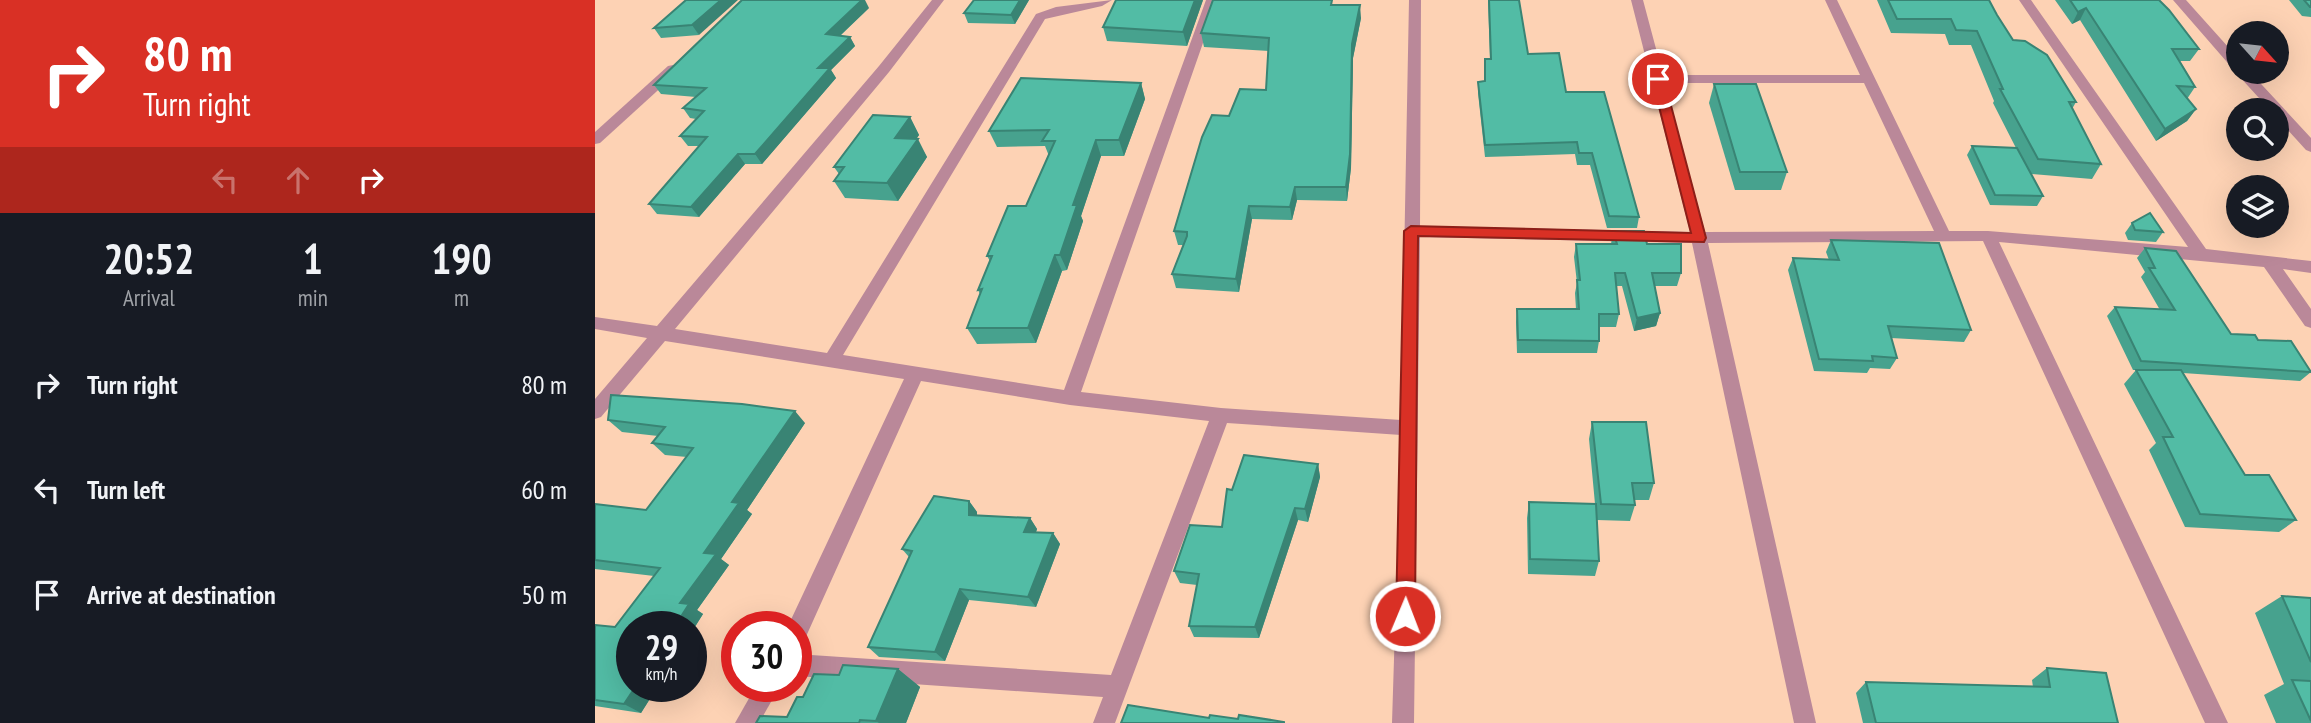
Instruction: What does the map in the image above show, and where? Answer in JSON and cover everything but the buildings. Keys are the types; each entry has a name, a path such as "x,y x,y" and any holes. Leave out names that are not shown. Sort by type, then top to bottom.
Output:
{"street":[{"path":"595,412 663,334 938,0"},
{"path":"832,359 1033,26 1040,17 1052,10 1084,8 1106,0"},
{"path":"1070,398 1212,0"},
{"path":"1403,723 1410,428 1415,0"},
{"path":"1637,0 1699,238 1805,723"},
{"path":"1831,0 1944,236"},
{"path":"2025,0 2201,254"},
{"path":"2179,0 2226,53"},
{"path":"595,140 687,56"},
{"path":"1658,79 1870,79"},
{"path":"2254,84 2311,147"},
{"path":"1411,231 1699,238 1988,236 2201,254 2311,267"},
{"path":"1988,236 2217,723"},
{"path":"2270,263 2311,322"},
{"path":"595,323 1070,398 1221,415 1410,428"},
{"path":"807,611 915,374"},
{"path":"1104,723 1221,415"},
{"path":"812,666 1118,687"},
{"path":"746,723 759,702"}],"route":[{"path":"1405,616 1411,231 1699,238 1658,79"}]}
